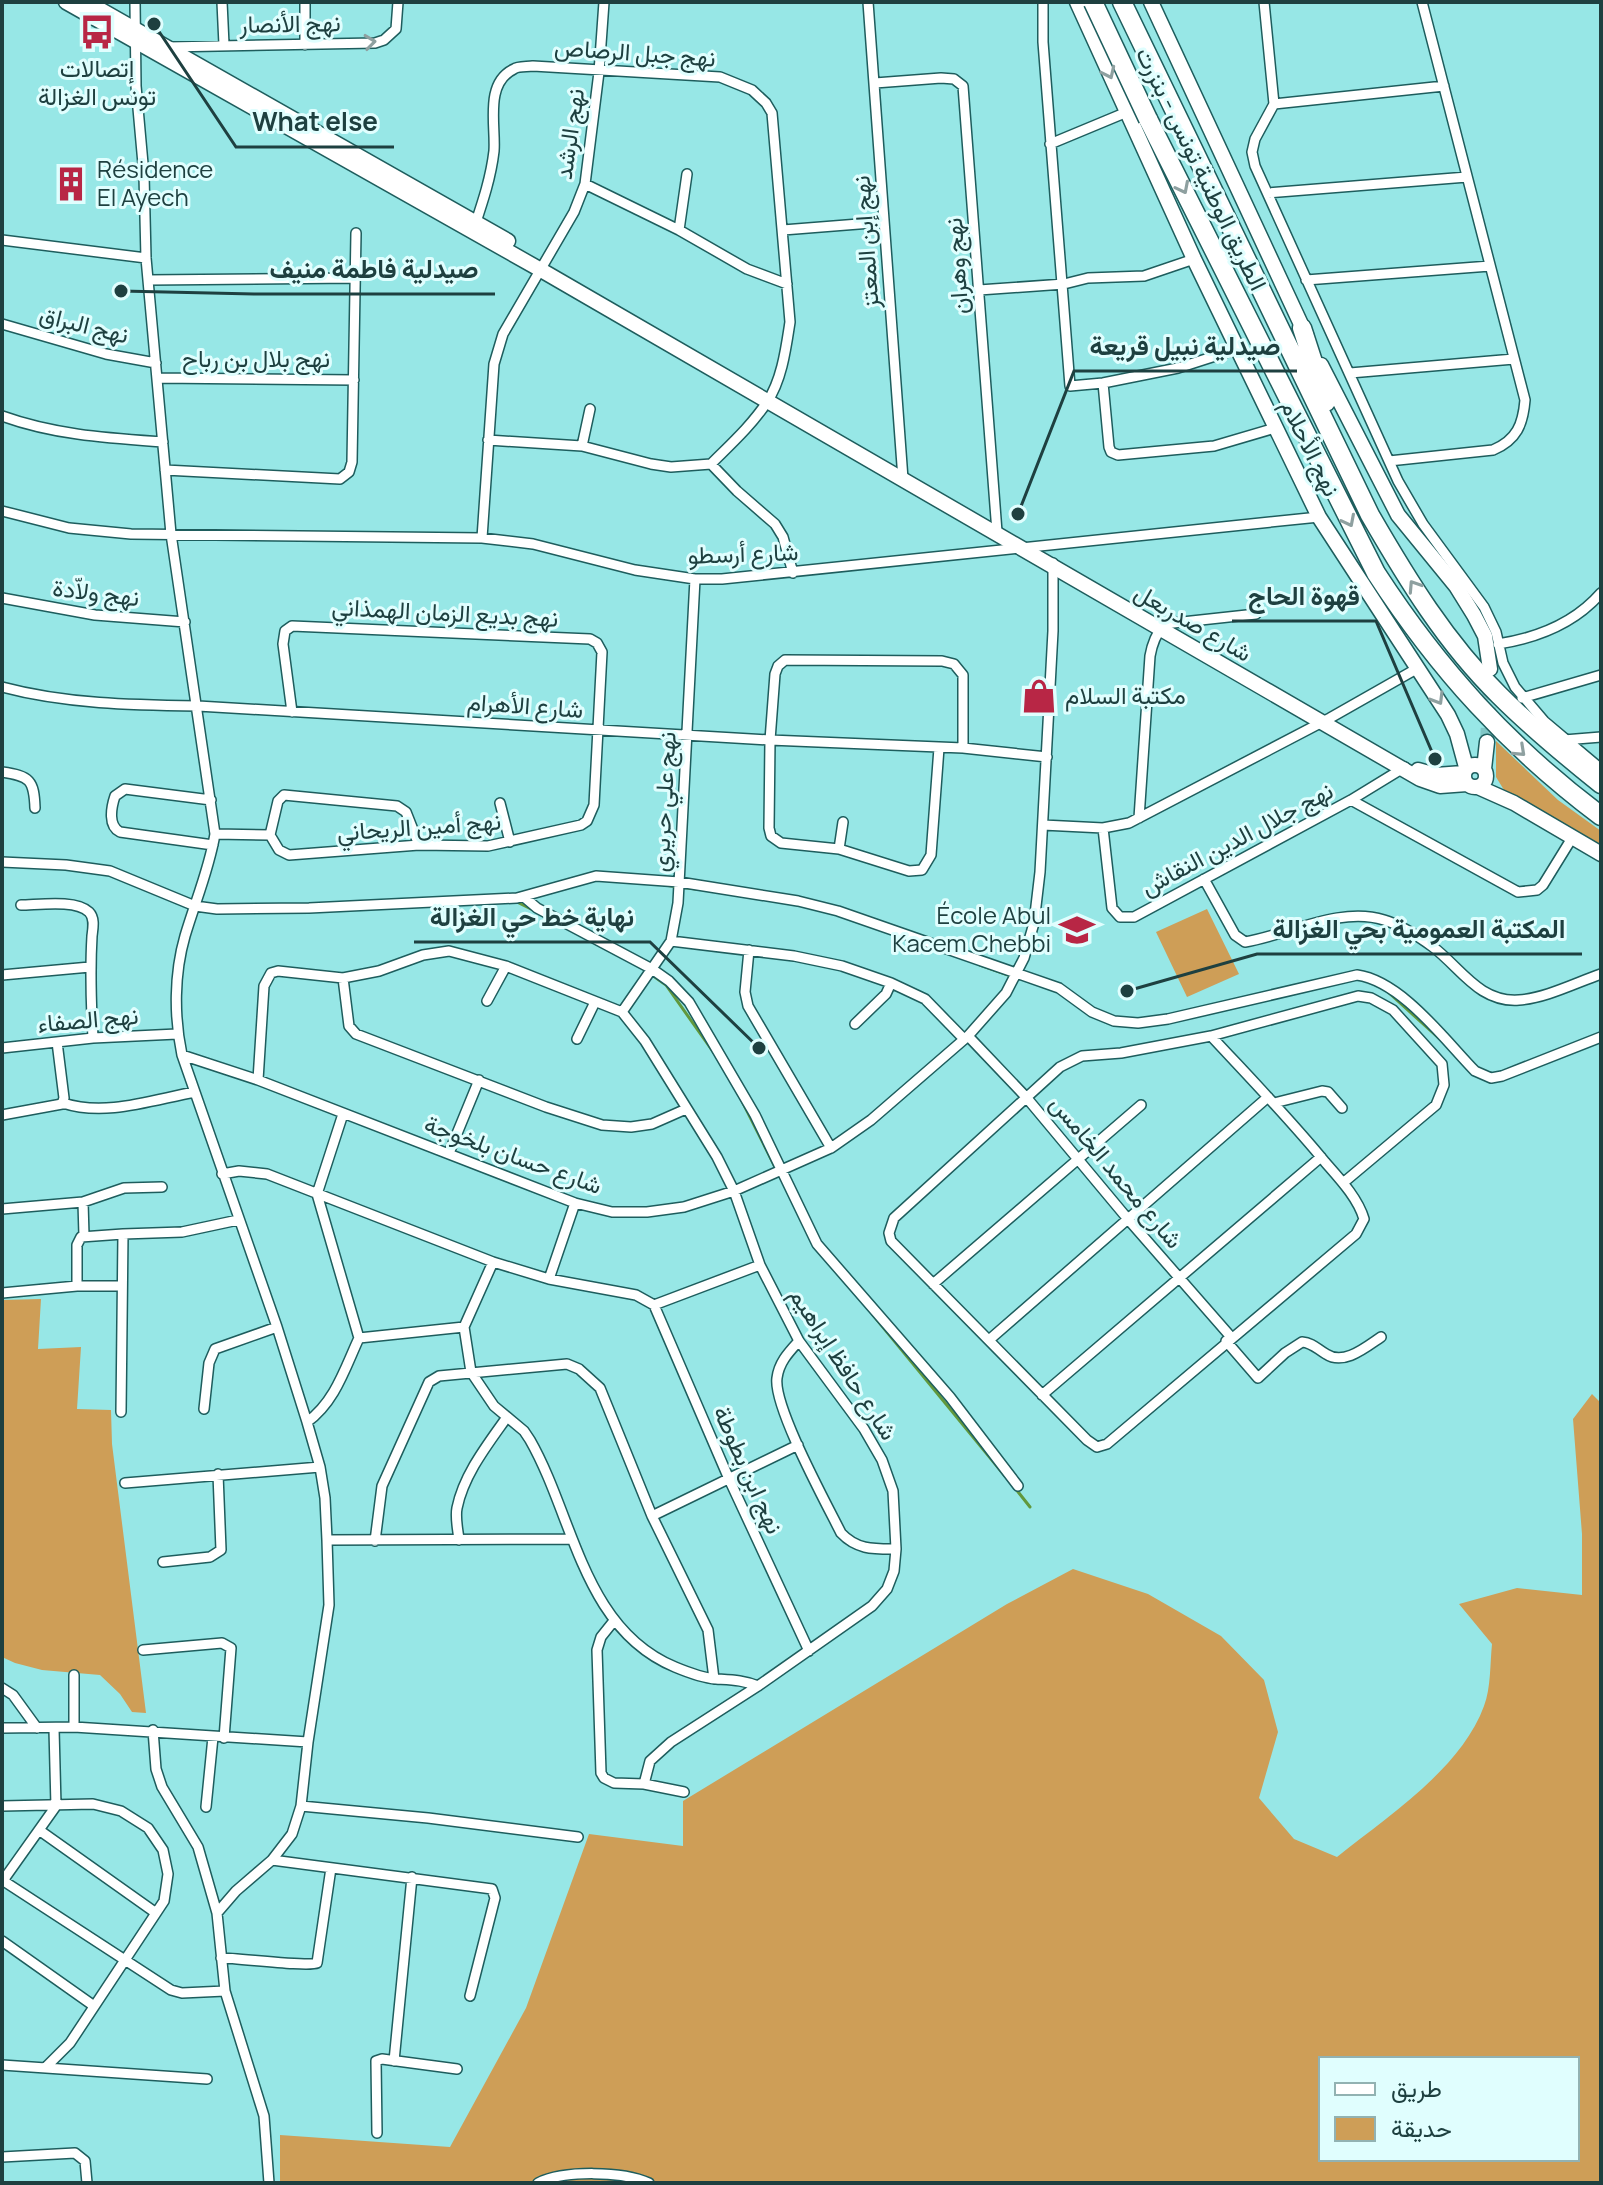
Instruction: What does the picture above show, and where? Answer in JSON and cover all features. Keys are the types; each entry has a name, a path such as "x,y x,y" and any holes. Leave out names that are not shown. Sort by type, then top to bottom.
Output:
{"highway":[{"name":"الطريق الوطنية تونس - بنزرت","path":"1093,2 1148,119 1376,573 1408,622 1475,705 1538,767 1601,816"},
{"name":"الطريق الوطنية تونس - بنزرت","path":"1122,2 1363,501 1395,558 1431,613 1482,677 1561,753 1601,784"},
{"path":"1302,328 1326,402 1395,558"}],"street":[{"path":"66,2 160,49 543,266 1029,549"},
{"path":"87,2 134,35"},
{"path":"135,2 134,35 144,175 146,258 171,534 198,706 214,840 177,971 177,1034 307,1422 320,1467 327,1540 329,1605 301,1806 292,1834 272,1860 236,1891 217,1913"},
{"path":"222,2 224,45"},
{"path":"305,2 305,45"},
{"name":"نهج الأنصار","path":"160,49 375,43 384,40 396,29 398,2"},
{"name":"نهج الرشد","path":"482,538 490,392 499,349 503,334 574,212 585,184 604,2"},
{"name":"نهج إبن المعتز","path":"868,2 903,475"},
{"path":"1043,2 1050,144 1064,284 1070,386 1074,388 1178,368 1237,349"},
{"path":"1080,2 1095,5 1110,2"},
{"name":"نهج الأحلام","path":"1080,2 1194,259 1319,517 1448,715 1474,776"},
{"path":"1151,2 1302,328 1398,515 1456,586 1474,615 1485,636 1490,669"},
{"path":"1264,2 1274,104 1255,139 1252,152 1306,280 1389,461 1423,524 1484,607 1509,677 1522,698 1564,740 1601,769"},
{"path":"1389,461 1493,450 1507,444 1517,434 1524,418 1525,400 1422,2"},
{"name":"نهج جبل الرصاص","path":"474,227 490,179 496,92 514,69 533,66 720,77 752,90 772,113 790,322 784,355 769,399"},
{"name":"نهج وهران","path":"875,83 941,78 954,79 963,86 997,530"},
{"path":"1274,104 1444,86"},
{"path":"1050,144 1127,112"},
{"path":"679,230 687,174"},
{"path":"1268,193 1467,177"},
{"path":"585,184 679,230 755,273 787,284"},
{"path":"783,230 884,222"},
{"path":"165,470 340,479 349,472 352,462 356,233"},
{"path":"2,240 146,258"},
{"path":"979,290 1064,284 1088,278 1144,276 1194,259"},
{"path":"1306,280 1490,266"},
{"path":"148,280 354,278"},
{"name":"نهج البراق","path":"2,324 106,354 156,363"},
{"path":"1350,373 1514,359"},
{"name":"نهج بلال بن رباح","path":"158,378 354,380"},
{"path":"1103,383 1109,447 1111,452 1118,455 1214,446 1275,428"},
{"path":"488,440 582,446 671,467 711,464 742,433 769,399"},
{"path":"582,446 590,409"},
{"path":"2,416 34,427 88,437 163,442"},
{"path":"711,464 775,524 783,537 793,573"},
{"name":"شارع أرسطو","path":"2,511 69,528 131,534 482,538 533,544 635,570 695,579 750,578 1319,517"},
{"name":"شارع صدربعل","path":"1029,549 1406,767 1429,774 1474,776"},
{"name":"شارع حسان بلخوجة","path":"182,1055 258,1080 575,1203 612,1212 647,1212 684,1207 734,1191 831,1148 871,1120 966,1038 1006,993 1018,974 1034,923 1043,825 1053,631 1053,563"},
{"name":"نهج علي حريري","path":"622,1012 671,941 679,882 695,579"},
{"path":"1498,644 1540,636 1577,614 1601,593"},
{"name":"نهج ولاّدة","path":"2,598 95,615 185,622"},
{"path":"1139,818 1152,643 1162,627 1256,614"},
{"name":"نهج بديع الزمان الهمذاني","path":"292,712 283,644 285,631 292,626 590,639 597,643 602,652 598,730"},
{"path":"939,748 931,855 922,870 909,871 839,849 781,843 771,836 770,740 775,674 785,660 942,661 954,664 963,675 963,748"},
{"path":"1043,825 1103,828 1116,827 1139,818 1418,668"},
{"path":"1522,698 1601,675"},
{"name":"شارع الأهرام","path":"2,687 33,695 124,705 198,706 687,736 963,748 1047,757"},
{"name":"نهج أمين الريحاني","path":"270,835 279,850 289,855 419,845 488,846 581,825 587,821 594,805 598,730"},
{"path":"1564,740 1601,737"},
{"path":"1487,742 1474,776 1601,854"},
{"name":"نهج جلال الدين النقاش","path":"1103,828 1112,908 1120,917 1134,917 1406,767"},
{"path":"2,772 30,780 35,808"},
{"path":"211,800 125,789 115,796 112,822 120,832 214,840 270,835 278,801 284,795 397,806 406,812 419,845"},
{"path":"1351,800 1518,892 1537,890 1543,885 1572,838"},
{"path":"500,803 510,842"},
{"path":"839,849 843,822"},
{"path":"2,862 110,871 195,906 217,909 263,910 524,897 596,876 679,882 798,901 838,911 1059,988 1105,1019 1138,1023 1168,1019 1357,975 1372,977 1408,1001 1475,1071 1491,1078 1525,1069 1601,1037"},
{"path":"1204,879 1235,935 1245,942 1344,918 1368,917 1383,920 1413,934 1434,948 1466,979 1502,1000 1535,997 1601,974"},
{"path":"524,897 556,919 652,969 689,1002 748,1103 817,1244 950,1397 1018,1486"},
{"path":"21,905 61,904 87,909 93,919 90,967 93,1038"},
{"name":"شارع محمد الخامس","path":"671,941 842,966 925,999 1026,1097 1180,1278 1258,1378 1302,1342 1314,1345 1331,1357 1343,1358 1381,1337"},
{"path":"749,950 745,992 748,1006 831,1148"},
{"path":"258,1080 264,986 267,978 278,971 343,978 379,971 423,955 449,951 506,966 622,1012"},
{"path":"487,1001 506,966"},
{"path":"2,975 90,967"},
{"path":"343,978 352,1031 582,1120 631,1127 652,1124 686,1109"},
{"path":"855,1024 886,994 891,983"},
{"path":"1211,1036 1343,1183 1364,1219 1359,1230 1101,1447 1087,1440 891,1241 890,1225 894,1218 1060,1067 1082,1056 1121,1053 1211,1036 1358,996 1371,998 1393,1010 1442,1064 1444,1085 1436,1105 1343,1183"},
{"path":"577,1039 595,1002"},
{"name":"شارع حافظ إبراهيم","path":"622,1012 645,1041 717,1157 734,1191 760,1265 799,1341 864,1429 882,1460 893,1491 896,1549 894,1571 887,1589 872,1606 671,1742 650,1761 644,1784"},
{"name":"نهج الصفاء","path":"2,1048 93,1038 177,1034"},
{"path":"57,1042 63,1103"},
{"path":"449,1153 479,1080"},
{"path":"989,1340 1127,1218 1271,1100 1322,1091 1328,1092 1342,1108"},
{"path":"2,1115 56,1107 63,1103 98,1110 195,1092"},
{"path":"933,1284 1141,1105"},
{"path":"307,1422 319,1414 329,1401 359,1338 317,1194 343,1114"},
{"path":"1042,1395 1321,1157"},
{"path":"222,1174 256,1171 493,1262 549,1279 626,1292 654,1305 760,1265"},
{"path":"2,1209 83,1202 124,1188 162,1187"},
{"path":"77,1286 77,1245 84,1236 83,1202"},
{"path":"549,1279 575,1203"},
{"path":"84,1236 182,1232 238,1220"},
{"path":"121,1412 123,1234"},
{"path":"493,1262 464,1327 471,1372 485,1395 524,1431 537,1452 571,1539 613,1622 637,1646 675,1668 714,1679 743,1680 758,1686"},
{"path":"2,1293 77,1286 122,1286"},
{"name":"نهج ابن بطوطة","path":"654,1305 729,1479 809,1651"},
{"path":"204,1409 209,1363 215,1349 277,1327"},
{"path":"359,1338 464,1327"},
{"path":"799,1341 785,1355 776,1379 777,1392 798,1445 841,1533 856,1546 896,1549"},
{"path":"375,1541 382,1486 426,1387 439,1376 567,1364 589,1376 600,1388 652,1516 708,1630 714,1679"},
{"path":"459,1540 457,1513 460,1500 484,1450 507,1417"},
{"path":"652,1516 798,1445"},
{"path":"125,1483 320,1467"},
{"path":"163,1562 210,1557 221,1550 218,1474"},
{"path":"327,1540 571,1539"},
{"path":"613,1622 601,1637 597,1650 599,1766 607,1781 684,1792"},
{"path":"143,1650 222,1643 231,1648 224,1738"},
{"path":"74,1675 74,1727"},
{"path":"2,1688 13,1695 37,1728"},
{"path":"2,1728 153,1730 224,1738 308,1742"},
{"path":"54,1729 56,1806 3,1881 171,1990 182,1993 225,1991"},
{"path":"153,1730 156,1769 162,1787 198,1847 217,1913 225,1991 264,2116 269,2183"},
{"path":"206,1807 213,1737"},
{"path":"2,1806 93,1804 121,1811 148,1828 163,1850 168,1874 164,1901 70,2043 45,2068"},
{"path":"301,1806 578,1837"},
{"path":"39,1830 156,1913"},
{"path":"272,1860 489,1887 495,1898 470,1996"},
{"path":"221,1958 269,1960 307,1966 317,1963 331,1868"},
{"path":"394,2061 412,1877"},
{"path":"2,1941 94,2006"},
{"path":"377,2133 375,2064 382,2059 457,2069"},
{"path":"2,2065 207,2079"},
{"path":"2,2157 75,2153 85,2161 87,2183"},
{"path":"538,2183 558,2175 572,2174 633,2177 649,2183"}],"green space":[{"path":"1496,741 1558,800 1601,831 1601,846 1504,790 1496,777"},
{"path":"1207,909 1239,974 1187,997 1156,932"},
{"path":"41,1299 38,1349 81,1347 77,1409 111,1410 112,1444 146,1713 132,1712 120,1694 100,1675 42,1670 2,1657 2,1300"},
{"path":"1592,1394 1601,1403 1601,2183 280,2183 280,2135 450,2147 526,2008 589,1834 683,1846 683,1801 1007,1604 1073,1569 1148,1594 1221,1636 1264,1680 1278,1732 1259,1798 1294,1839 1337,1857 1421,1790 1441,1771 1473,1729 1486,1699 1492,1644 1459,1604 1517,1588 1582,1595 1582,1534 1573,1419"}],"waterway":[{"path":"664,885 696,889"},
{"path":"515,901 533,910"},
{"path":"980,965 1011,976"},
{"path":"652,975 666,985 714,1053"},
{"path":"1388,992 1442,1041"},
{"path":"742,1101 776,1169"},
{"path":"873,1315 1005,1476"},
{"path":"1015,1488 1030,1507"}],"tunnel":[{"path":"1487,742 1490,682"}],"place":[{"name":"What else","path":"154,24"},
{"name":"إتصالات تونس الغزالة","path":"97,32"},
{"name":"Résidence El Ayech","path":"71,184"},
{"name":"صيدلية فاطمة منيف","path":"121,291"},
{"name":"صيدلية نبيل قريعة","path":"1018,514"},
{"name":"مكتبة السلام","path":"1039,696"},
{"name":"قهوة الحاج","path":"1435,759"},
{"name":"École Abul Kacem Chebbi","path":"1077,930"},
{"name":"المكتبة العمومية بحي الغزالة","path":"1127,991"},
{"name":"نهاية خط حي الغزالة","path":"759,1048"}]}
